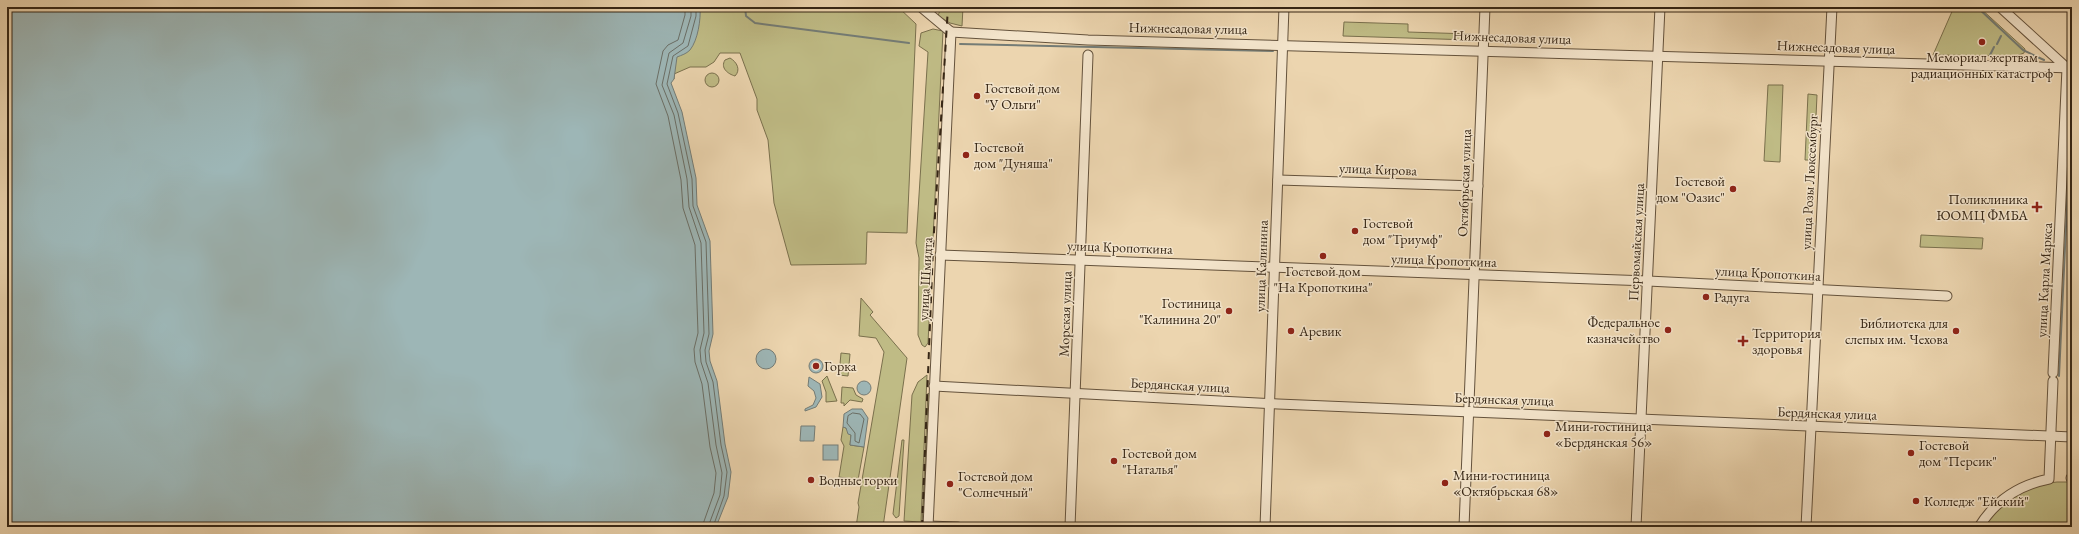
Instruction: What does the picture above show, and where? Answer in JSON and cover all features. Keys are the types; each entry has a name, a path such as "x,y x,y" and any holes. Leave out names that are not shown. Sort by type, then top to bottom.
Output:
{"street":[{"path":"921,7 951,32"},
{"name":"улица Калинина","path":"1265,527 1284,7"},
{"name":"Октябрьская улица","path":"1464,527 1485,7"},
{"name":"Первомайская улица","path":"1636,527 1659,56 1660,7"},
{"name":"улица Розы Люксембург","path":"1806,527 1832,7"},
{"path":"2000,7 2070,68"},
{"name":"Нижнесадовая улица","path":"951,32 1088,40 1283,44 2070,68"},
{"name":"улица Шмидта","path":"928,526 951,32"},
{"name":"Морская улица","path":"1070,527 1088,55"},
{"name":"улица Карла Маркса","path":"1979,527 1993,508 2008,496 2024,486 2049,479 2053,377 2070,68"},
{"name":"улица Кирова","path":"1278,180 1478,186"},
{"name":"улица Кропоткина","path":"940,255 1648,281 1947,296"},
{"name":"Бердянская улица","path":"934,386 1270,404 2072,437"},
{"path":"928,526 958,527"}],"shaded area":[{"path":"633,7 898,7 916,24 907,233 867,232 866,264 791,265 774,203 768,140 757,110 757,99 740,53 720,53 714,62 706,67 690,67 674,74 674,79"},
{"path":"941,7 963,7 962,26 950,23 938,16"},
{"path":"1954,7 1979,7 2025,49 2024,53 2016,56 1933,55"},
{"path":"1344,22 1408,24 1408,32 1471,34 1471,40 1343,36"},
{"path":"933,29 943,31 928,343 925,347 922,345 918,335 919,258 916,243 928,52 919,46 921,33"},
{"path":"730,58 735,62 738,69 735,76 727,72 723,66 725,60"},
{"path":"709,73 715,73 719,77 719,83 715,87 709,87 705,83 705,77"},
{"path":"1768,85 1783,85 1780,162 1764,161"},
{"path":"1808,94 1817,95 1814,160 1805,160"},
{"path":"1921,235 1983,238 1982,249 1920,247"},
{"path":"861,298 873,312 870,315 907,358 883,527 856,527 859,507 858,503 884,352 876,338 859,336"},
{"path":"841,353 850,354 848,376 839,375"},
{"path":"927,375 921,522 904,521 912,395 918,382"},
{"path":"827,376 837,401 826,402 826,392 822,381"},
{"path":"842,387 853,388 856,395 863,399 862,402 850,400 844,406 844,403 841,403"},
{"path":"928,393 930,395 922,524"},
{"path":"843,427 846,428 851,434 850,445 864,447 858,480 839,477 844,446 841,440"},
{"path":"902,440 904,440 899,516 896,518 893,514"},
{"path":"2057,482 2072,482 2072,527 1982,527 1996,510 2014,496 2035,487"}],"water":[{"path":"7,7 700,7 700,17 695,41 690,50 677,57 674,79 671,83 682,112 696,178 697,205 710,241 713,334 709,351 710,361 717,381 725,444 731,472 728,497 716,527 7,527"},
{"path":"766,349 773,352 776,359 773,366 766,369 759,366 756,359 759,352"},
{"name":"Горка","path":"813,359 819,359 823,363 823,369 819,373 813,373 809,369 809,363"},
{"path":"809,377 820,384 822,397 816,407 805,411 805,409 813,405 816,398 814,391 808,386"},
{"path":"861,381 867,381 871,385 871,391 867,395 861,395 857,391 857,385"},
{"path":"852,409 862,409 868,418 864,447 850,445 851,435 848,434 846,428 843,427 844,414"},
{"path":"801,426 815,426 814,441 800,441"},
{"path":"823,445 838,445 838,460 823,460"}],"waterway":[{"path":"745,7 746,16 755,23 909,43"},
{"path":"1977,7 2023,50 2044,60"},
{"path":"1997,44 2001,36"},
{"path":"960,44 1273,51"},
{"path":"1990,55 1994,47"},
{"path":"2059,376 2072,99"}],"railway":[{"path":"922,527 933,248 948,7"}],"place":[{"name":"Мемориал жертвам радиационных катастроф","path":"1982,42"},
{"name":"Гостевой дом \"У Ольги\"","path":"977,96"},
{"name":"Гостевой дом \"Дуняша\"","path":"966,155"},
{"name":"Гостевой дом \"Оазис\"","path":"1733,189"},
{"name":"Поликлиника ЮОМЦ ФМБА","path":"2037,207"},
{"name":"Гостевой дом \"Триумф\"","path":"1355,231"},
{"name":"Гостевой дом \"На Кропоткина\"","path":"1323,256"},
{"name":"Радуга","path":"1706,297"},
{"name":"Гостиница \"Калинина 20\"","path":"1229,311"},
{"name":"Федеральное казначейство","path":"1668,330"},
{"name":"Аревик","path":"1291,331"},
{"name":"Библиотека для слепых им. Чехова","path":"1956,331"},
{"name":"Территория здоровья","path":"1743,341"},
{"name":"Горка","path":"816,366"},
{"name":"Мини-гостиница «Бердянская 56»","path":"1547,434"},
{"name":"Гостевой дом \"Персик\"","path":"1911,453"},
{"name":"Гостевой дом \"Наталья\"","path":"1114,461"},
{"name":"Водные горки","path":"811,480"},
{"name":"Мини-гостиница «Октябрьская 68»","path":"1445,483"},
{"name":"Гостевой дом \"Солнечный\"","path":"950,484"},
{"name":"Колледж \"Ейский\"","path":"1916,501"}]}
